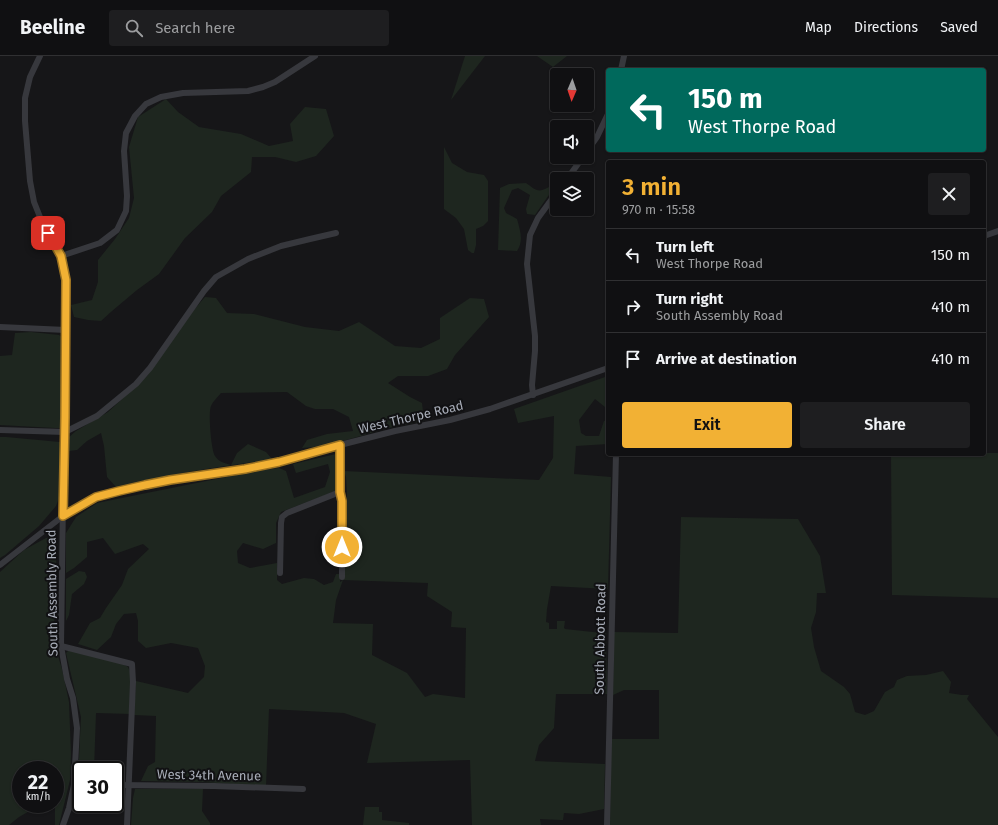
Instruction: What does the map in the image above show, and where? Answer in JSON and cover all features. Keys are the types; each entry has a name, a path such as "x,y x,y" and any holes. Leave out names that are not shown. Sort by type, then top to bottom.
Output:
{"street":[{"name":"South Assembly Road","path":"40,56 30,77 25,98 25,121 30,181 34,202 42,222 61,256 66,280 61,646 67,679 74,698 76,713 77,728 75,761"},
{"path":"61,256 100,243 117,230 126,211 127,196 124,151 126,133 135,116 146,104 161,97 183,93 248,91 263,87 275,82 315,56"},
{"path":"621,68 624,56"},
{"path":"594,141 606,121"},
{"path":"533,395 532,385 535,336 527,264 530,235 538,218 550,202"},
{"path":"986,235 998,232"},
{"path":"0,430 65,432 97,416 136,384 150,368 204,291 216,277 248,259 281,246 336,233"},
{"path":"0,327 66,330"},
{"name":"West Thorpe Road","path":"0,565 63,516 96,497 170,480 245,469 279,462 395,431 450,420 533,395 606,369"},
{"path":"340,445 342,577"},
{"name":"South Abbott Road","path":"607,825 616,456"},
{"path":"280,573 282,517 287,513 340,492"},
{"path":"61,646 132,664 133,682 127,825"},
{"name":"West 34th Avenue","path":"124,785 303,789"},
{"name":"South Assembly Road","path":"63,825 72,794"}],"shaded area":[{"path":"465,56 485,56 451,100"},
{"path":"537,56 567,56 553,67"},
{"path":"166,99 178,112 199,127 241,134 269,146 293,141 290,124 305,107 326,109 334,136 316,156 296,162 275,157 252,157 251,172 221,196 212,212 185,238 159,274 137,290 101,321 74,317 71,305 92,300 98,282 98,260 115,239 129,218 134,198 129,147 138,117"},
{"path":"444,147 452,163 467,172 484,175 488,181 488,221 483,226 476,229 476,245 474,253 468,250 464,229 456,218 444,209"},
{"path":"526,183 536,190 550,188 550,193 535,215 527,214 526,209 530,195 518,188 512,190 504,208 506,213 517,219 521,239 517,251 498,250 500,188 509,184"},
{"path":"205,297 216,298 227,313 254,314 305,327 339,331 359,322 395,346 421,348 440,339 440,318 470,298 484,299 489,317 455,355 447,369 428,376 398,376 388,383 422,403 424,421 386,429 332,444 302,448 307,440 327,434 353,431 349,417 333,409 315,409 306,406 287,392 221,393 213,402 210,410 211,439 215,456 218,460 231,465 237,453 248,444 266,452 272,459 174,475 116,487 107,477 104,446 101,433 87,441 77,450 69,451 69,437 76,431 108,412 147,376 193,311"},
{"path":"31,332 59,335 64,339 63,428 0,425 0,356 12,355 15,333"},
{"path":"606,377 606,407 595,399 579,420 581,433 586,436 599,436 604,421 606,420 606,444 576,446 574,474 611,477 608,589 551,586 546,622 549,623 549,629 557,629 557,621 565,621 565,629 602,633 606,631 607,694 556,694 554,728 539,745 535,761 605,764 604,809 579,814 564,813 563,820 540,819 541,825 472,825 470,760 367,763 376,724 344,713 269,709 266,786 202,782 141,781 148,766 155,762 156,716 134,715 136,681 188,693 204,677 205,666 198,648 171,643 146,648 138,641 138,621 136,613 124,614 116,624 111,637 97,650 78,644 90,623 100,618 122,585 128,569 149,549 143,544 115,554 103,538 87,542 87,557 66,573 66,533 76,517 97,503 256,471 279,468 286,471 294,498 325,487 330,472 328,464 296,473 293,464 336,454 338,483 336,491 281,512 276,523 276,543 263,549 243,543 237,551 238,563 250,568 277,563 277,580 282,584 304,578 314,579 324,585 333,582 336,574 340,574 340,582 343,580 347,494 346,477 344,471 539,480 553,458 554,416 518,423 514,409","holes":["343,580 428,583 427,596 452,612 451,627 466,628 465,698 433,694 425,697 407,673 372,655 373,624 333,623 336,600"]},
{"path":"0,437 60,442 61,493 56,506 39,526 0,558"},
{"path":"986,453 998,453 998,598 892,595 891,456 986,456"},
{"path":"681,517 798,519 820,556 826,593 817,593 816,612 811,628 814,647 821,671 844,687 850,694 855,712 865,715 874,711 885,692 894,687 897,680 907,676 926,675 943,671 951,682 949,693 969,695 967,699 998,737 998,825 610,825 611,739 659,739 659,690 624,690 613,695 614,632 678,633"},
{"path":"57,537 54,633 69,702 71,754 70,780 64,805 64,761 12,761 12,813 26,813 9,825 0,825 0,572 24,550 46,538"},
{"path":"79,571 85,572 87,577 84,584 72,594 69,615 66,621 66,579"},
{"path":"69,650 123,664 128,667 131,674 131,714 96,713 94,761 79,761 81,717 66,653"},
{"path":"135,789 203,789 202,811 210,825 131,825"},
{"path":"365,807 379,807 379,812 382,812 382,820 409,823 409,825 363,825"},
{"path":"55,813 62,813 59,825 55,825"}],"route":[{"path":"48,233 61,256 66,280 63,516 96,497 119,491 170,480 245,469 279,462 340,445 342,547"}]}
